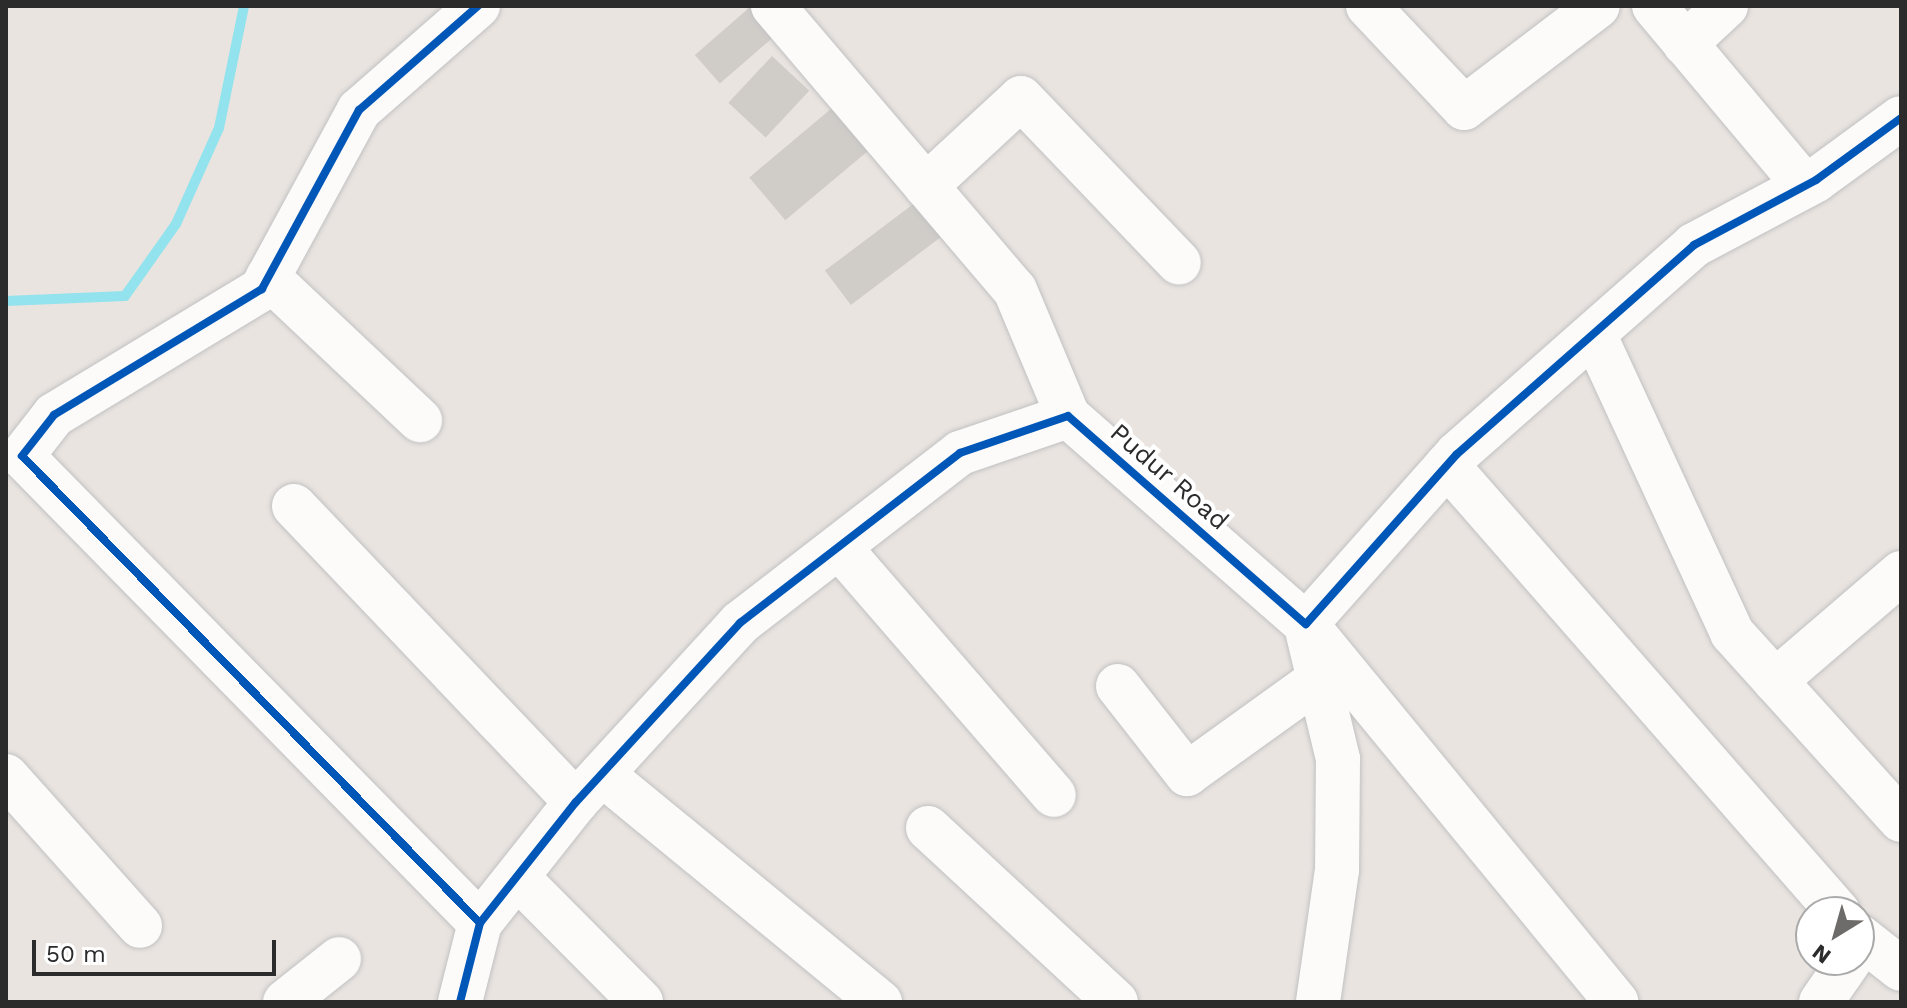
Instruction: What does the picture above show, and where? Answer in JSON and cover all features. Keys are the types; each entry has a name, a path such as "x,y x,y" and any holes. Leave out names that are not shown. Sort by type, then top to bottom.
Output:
{"street":[{"path":"478,6 359,110 262,289 54,415 14,459 480,923"},
{"path":"460,1002 480,923 589,788 740,623 960,453 1068,416 1015,290 773,6"},
{"path":"1368,6 1464,108 1598,6"},
{"path":"1654,6 1805,186"},
{"path":"1685,44 1726,6"},
{"path":"926,186 1021,98 1179,263"},
{"path":"1318,1002 1337,870 1338,759 1306,624 1447,465 1694,245 1805,186 1901,118"},
{"path":"268,277 420,420"},
{"path":"1594,334 1732,633 1901,820"},
{"name":"Pudur Road","path":"1068,416 1306,624 1616,1002"},
{"path":"1447,465 1817,896"},
{"path":"294,506 589,788 880,1002"},
{"path":"839,547 1054,795"},
{"path":"1775,681 1901,573"},
{"path":"1118,686 1187,774 1319,679"},
{"path":"6,776 140,926"},
{"path":"928,828 1116,1002"},
{"path":"517,877 641,1002"},
{"path":"1875,952 1901,969"},
{"path":"285,1002 339,959"},
{"path":"1821,1002 1835,976"}],"building":[{"path":"750,7 775,36 720,84 695,55"},
{"path":"772,56 809,91 766,138 728,103"},
{"path":"832,108 868,151 785,220 749,177"},
{"path":"920,199 946,233 851,305 825,271"}],"waterway":[{"path":"6,301 125,296 176,224 219,128 244,6"}],"cycle path":[{"path":"478,6 359,110 262,289 54,415 22,456 480,923"},
{"path":"460,1002 480,923 576,802 740,623 960,453 1068,416 1306,624 1457,454 1694,245 1816,180 1901,118"}]}
